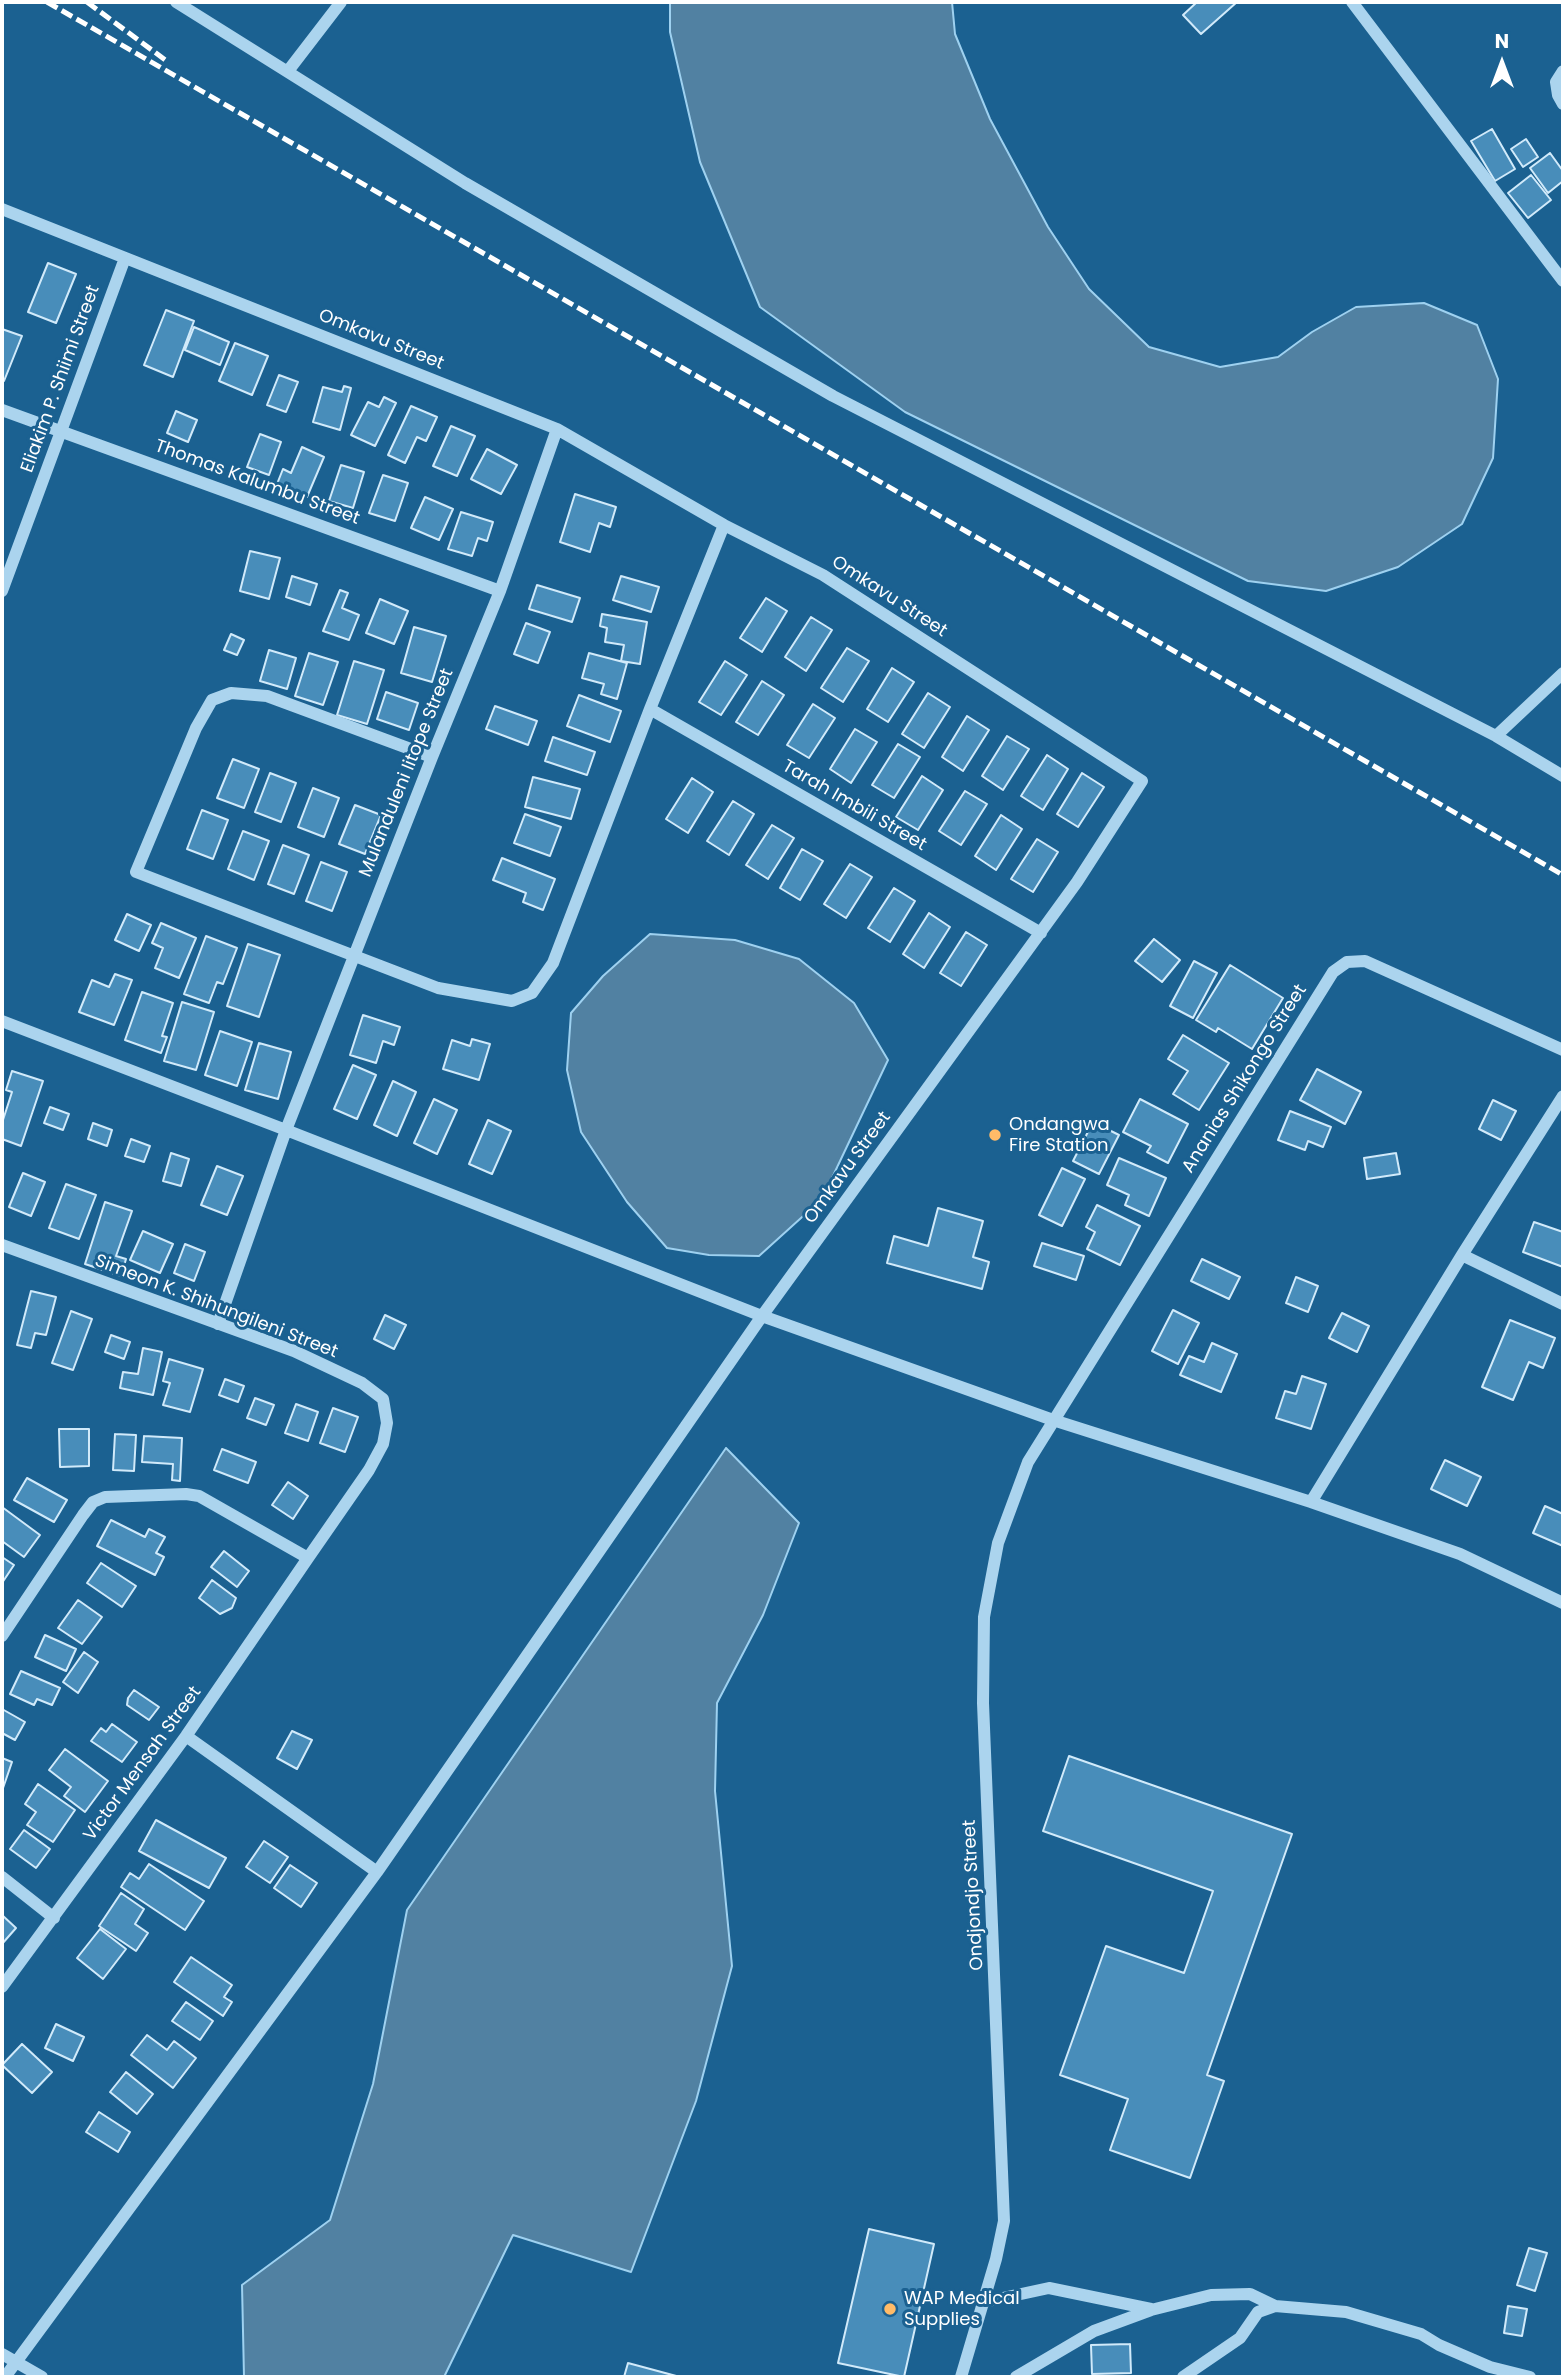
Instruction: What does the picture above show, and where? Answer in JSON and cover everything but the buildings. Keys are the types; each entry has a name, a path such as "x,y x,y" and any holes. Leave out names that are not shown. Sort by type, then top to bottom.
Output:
{"street":[{"path":"176,2 465,183 833,396 1496,736 1563,776"},
{"path":"1352,2 1563,281"},
{"path":"288,71 338,3"},
{"path":"1563,71 1556,82 1558,96 1563,104"},
{"name":"Omkavu Street","path":"2,209 557,429 724,525 823,575 1142,781 1077,882 762,1316 377,1872 5,2377"},
{"name":"Eliakim P. Shiimi Street","path":"2,591 125,258"},
{"name":"Thomas Kalumbu Street","path":"2,410 500,590"},
{"name":"Mulanduleni Iitope Street","path":"218,1324 286,1130 500,590 557,429"},
{"path":"432,757 267,696 231,693 212,700 196,729 136,872 438,988 512,1001 532,993 553,964 650,709 724,525"},
{"path":"1496,736 1563,673"},
{"name":"Tarah Imbili Street","path":"650,709 1041,933"},
{"name":"Ananias Shikongo Street","path":"1053,1420 1334,972 1347,962 1366,961 1563,1050"},
{"path":"2,1021 762,1316 1053,1420 1311,1502 1460,1554 1563,1602"},
{"path":"1311,1502 1563,1096"},
{"name":"Simeon K. Shihungileni Street","path":"2,1245 294,1351 362,1383 383,1399 387,1423 383,1444 308,1559"},
{"path":"1462,1255 1563,1304"},
{"name":"Ondjondjo Street","path":"961,2377 996,2259 1004,2221 983,1703 984,1617 998,1543 1028,1462 1053,1420"},
{"path":"2,1636 83,1515 93,1502 105,1497 186,1494 199,1496 308,1559"},
{"name":"Victor Mensah Street","path":"2,1987 186,1736 308,1559"},
{"path":"186,1736 377,1872"},
{"path":"2,1877 54,1918"},
{"path":"984,2301 1049,2288 1151,2310"},
{"path":"1016,2377 1094,2331 1151,2310 1211,2295 1251,2294 1275,2306 1346,2312 1421,2334 1439,2345 1490,2367 1530,2377"},
{"path":"1183,2377 1240,2337 1258,2312 1275,2306"},
{"path":"2,2354 15,2364 42,2377"}],"water":[{"path":"670,2 952,2 955,34 990,119 1048,227 1089,289 1149,347 1220,367 1278,357 1312,332 1356,307 1424,303 1477,325 1498,379 1493,458 1462,524 1398,567 1326,591 1248,581 905,412 760,307 700,162 670,32"},
{"path":"650,934 735,940 799,959 854,1003 888,1060 822,1199 759,1256 709,1255 667,1248 627,1202 581,1132 567,1070 571,1013 603,976"},
{"path":"726,1448 799,1523 763,1615 717,1703 715,1791 732,1966 696,2101 631,2272 513,2235 444,2377 244,2377 242,2285 330,2220 373,2084 407,1910"}],"railway":[{"path":"47,2 1563,875"},
{"path":"87,2 168,62"}],"place":[{"name":"Ondangwa Fire Station","path":"995,1135"},
{"name":"WAP Medical Supplies","path":"890,2309"}]}
